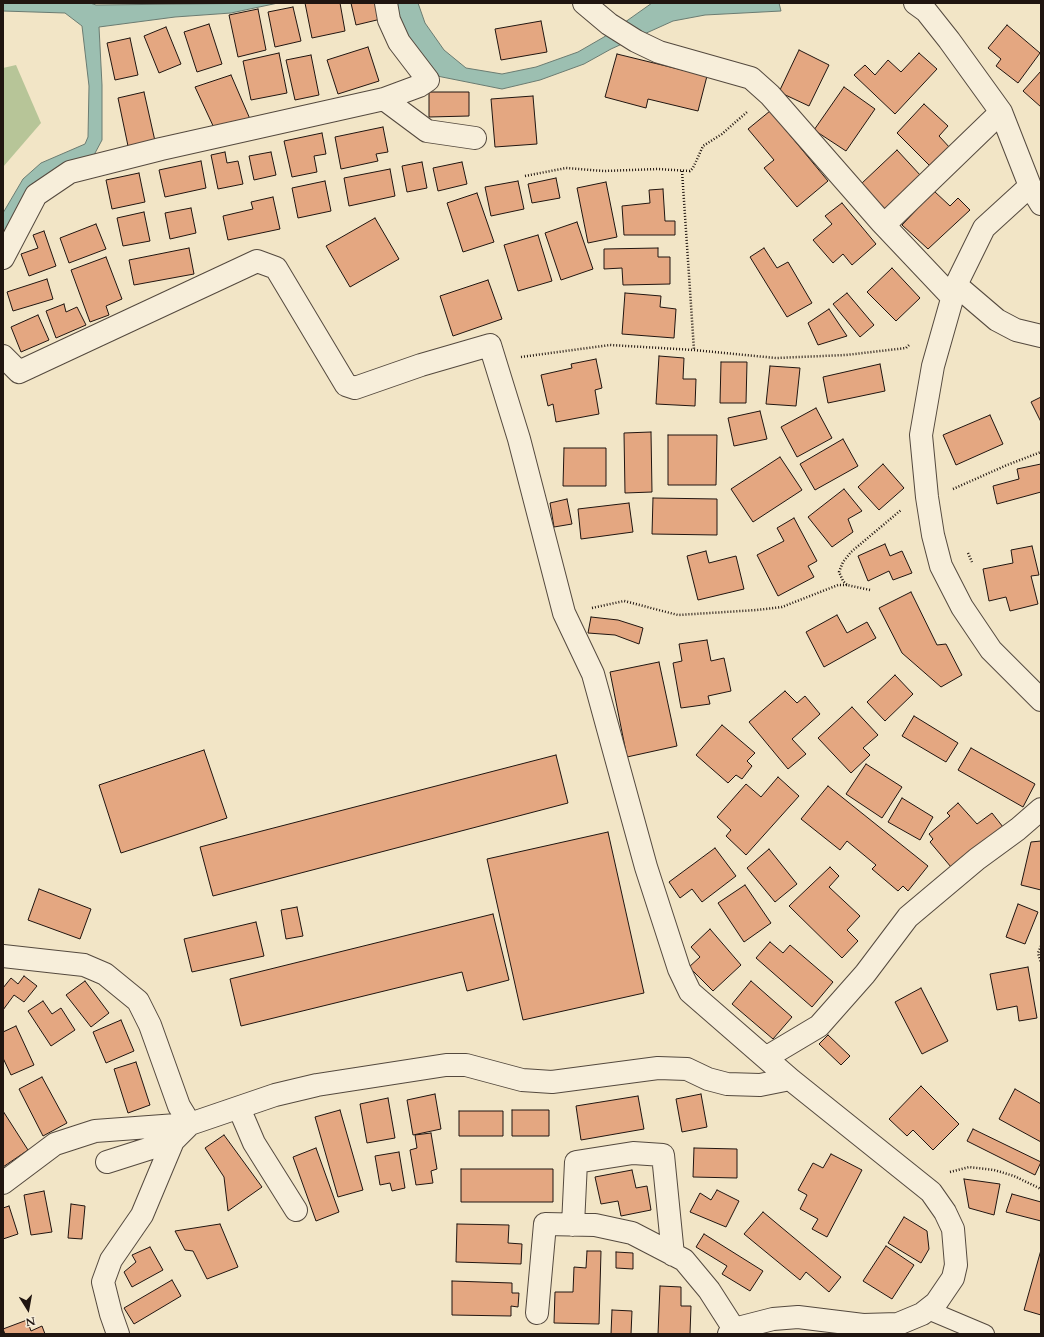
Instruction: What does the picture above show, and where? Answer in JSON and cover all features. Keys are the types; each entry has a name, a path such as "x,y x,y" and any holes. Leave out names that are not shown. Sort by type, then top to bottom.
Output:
{"street":[{"path":"3,258 36,195 70,172 161,149 384,99 419,86 428,80 399,42 389,20 386,3"},
{"path":"584,3 609,24 636,41 659,52 751,78 770,95 884,225 954,291 997,320 1016,330 1041,336"},
{"path":"915,3 926,11 950,40 1001,112 1035,195 984,228 954,291 933,366 921,435 929,510 933,535 941,566 962,607 991,650 1041,700"},
{"path":"384,99 427,131 475,138"},
{"path":"884,225 1001,112"},
{"path":"3,356 19,372 257,261 276,268 346,385 355,388 421,365 490,345 519,439 564,613 593,674 646,867 678,969 690,992 767,1057 790,1079 931,1192 945,1212 953,1230 956,1249 956,1265 953,1278 946,1290 928,1310 898,1324 863,1326 798,1317 773,1319 732,1331 696,1273 684,1260 632,1233 595,1225 545,1224 537,1313"},
{"path":"767,1057 819,1026 865,974 908,917 977,859 1018,830 1041,809"},
{"path":"3,956 84,965 105,974 138,1001 150,1025 179,1106 190,1124"},
{"path":"3,1183 55,1144 95,1131 190,1124 275,1095 318,1085 446,1065 466,1065 522,1080 552,1082 658,1068 686,1069 708,1079 727,1084 760,1085 790,1079"},
{"path":"239,1108 254,1143 296,1210"},
{"path":"118,1334 103,1282 111,1260 142,1215 173,1141 190,1124"},
{"path":"107,1162 173,1141"},
{"path":"573,1225 576,1162 633,1153 663,1155 673,1255"}],"lane":[{"path":"928,1310 985,1334"}],"path":[{"path":"525,176 566,168 604,171 658,169 690,171 693,168 703,146 722,134 770,95"},
{"path":"682,171 694,350"},
{"path":"495,361 610,345 694,350 776,358 846,355 906,348 911,342"},
{"path":"952,490 1007,465 1041,452"},
{"path":"847,585 843,581 839,572 843,562 869,535 906,506 913,516 929,510"},
{"path":"589,609 624,601 678,615 757,610 782,607 831,588 847,585 870,590"},
{"path":"1041,946 1038,953 1041,963"},
{"path":"917,1181 970,1167 994,1170 1014,1176 1041,1189"}],"shaded area":[{"path":"3,3 90,3 96,5 278,3 231,13 175,17 99,27 102,85 102,140 94,155 48,175 3,247 3,213 23,179 41,163 85,144 88,137 89,86 82,26 65,13 3,11"},
{"path":"392,3 418,3 425,23 444,50 466,68 502,74 536,67 578,52 604,37 652,3 779,3 781,11 705,15 673,21 611,49 584,64 540,80 502,89 432,75 402,29"},
{"path":"16,65 41,123 3,167 3,68"}],"building":[{"path":"305,3 340,3 345,31 312,38"},
{"path":"351,3 378,3 381,19 356,25"},
{"path":"293,7 301,41 275,47 268,12"},
{"path":"258,9 266,50 238,57 229,15"},
{"path":"541,21 547,52 501,60 495,29"},
{"path":"209,24 222,64 197,72 184,32"},
{"path":"1007,25 1040,53 1018,83 996,66 1001,59 988,48"},
{"path":"166,27 181,64 159,73 144,36"},
{"path":"130,38 138,75 115,80 107,43"},
{"path":"368,47 379,81 338,94 327,60"},
{"path":"799,50 829,65 809,106 779,92"},
{"path":"279,53 287,93 251,100 243,61"},
{"path":"919,53 937,69 895,114 854,75 865,65 875,75 888,60 901,72"},
{"path":"617,54 707,76 698,111 648,99 646,108 605,97"},
{"path":"311,55 319,95 295,100 286,60"},
{"path":"1041,71 1041,107 1023,91"},
{"path":"231,75 250,119 215,130 195,87"},
{"path":"844,87 875,109 846,151 814,130"},
{"path":"144,92 155,141 128,146 118,98"},
{"path":"429,92 469,92 469,116 429,117"},
{"path":"533,96 537,144 495,147 491,99"},
{"path":"924,104 948,126 939,136 951,149 932,168 897,133"},
{"path":"770,111 828,181 797,207 764,168 774,160 748,129"},
{"path":"383,127 388,152 376,154 378,161 341,169 335,137"},
{"path":"322,133 326,154 314,156 317,172 292,177 284,141"},
{"path":"897,150 921,176 886,210 861,184"},
{"path":"225,152 227,163 238,161 243,184 218,189 211,155"},
{"path":"271,152 276,175 254,180 249,156"},
{"path":"201,161 206,188 165,197 159,170"},
{"path":"422,162 427,188 407,192 402,166"},
{"path":"462,162 467,184 438,191 433,168"},
{"path":"390,169 395,196 349,206 344,178"},
{"path":"139,173 145,202 112,209 106,180"},
{"path":"556,178 560,198 532,203 528,184"},
{"path":"325,181 331,211 298,218 292,188"},
{"path":"518,181 524,209 491,216 485,187"},
{"path":"606,182 617,237 588,243 577,188"},
{"path":"663,189 665,221 675,221 675,235 624,235 622,206 650,203 649,190"},
{"path":"934,191 950,206 958,198 970,210 928,249 902,225"},
{"path":"477,193 494,242 463,252 447,203"},
{"path":"273,197 280,229 228,240 223,216 253,209 251,202"},
{"path":"842,203 876,244 852,265 843,254 833,263 813,240 832,224 825,216"},
{"path":"191,208 196,233 170,239 165,213"},
{"path":"144,212 150,241 123,246 117,218"},
{"path":"375,218 399,259 350,287 326,246"},
{"path":"577,222 593,269 561,280 545,233"},
{"path":"96,224 106,249 69,263 60,238"},
{"path":"44,231 56,266 29,276 21,254 38,248 33,235"},
{"path":"538,235 552,281 518,291 504,245"},
{"path":"189,248 194,274 134,285 129,260"},
{"path":"658,248 658,257 670,257 670,284 623,285 622,268 604,269 604,249"},
{"path":"764,248 777,268 788,262 812,303 787,317 750,257"},
{"path":"106,257 122,299 106,306 109,315 90,322 71,270"},
{"path":"892,268 920,298 896,321 867,292"},
{"path":"47,279 53,299 13,311 7,292"},
{"path":"488,280 502,319 453,336 440,296"},
{"path":"625,293 661,296 660,307 676,309 674,338 622,334"},
{"path":"847,293 874,325 860,337 833,304"},
{"path":"64,304 66,312 77,307 86,325 56,338 46,311"},
{"path":"829,309 847,336 818,345 808,323"},
{"path":"38,315 49,340 21,352 11,327"},
{"path":"659,356 684,358 683,379 696,379 695,406 656,404"},
{"path":"596,359 602,388 595,390 599,414 556,422 553,404 548,406 541,375 572,368 571,364"},
{"path":"721,362 747,362 746,403 720,403"},
{"path":"880,364 885,391 828,403 823,377"},
{"path":"770,366 800,368 796,406 766,404"},
{"path":"1041,397 1041,422 1031,402"},
{"path":"816,408 832,438 797,457 781,427"},
{"path":"760,411 767,439 734,446 728,418"},
{"path":"990,415 1003,444 956,465 943,435"},
{"path":"651,432 652,492 625,493 624,433"},
{"path":"668,435 717,435 716,485 668,485"},
{"path":"843,439 858,466 815,490 800,464"},
{"path":"564,448 606,448 606,486 563,486"},
{"path":"780,457 802,490 753,522 731,489"},
{"path":"883,464 904,488 879,510 858,487"},
{"path":"1041,464 1041,492 997,504 993,486 1019,479 1017,469"},
{"path":"844,489 862,511 848,519 853,532 832,547 808,517"},
{"path":"653,498 717,499 717,535 652,534"},
{"path":"567,499 572,524 554,527 550,503"},
{"path":"629,503 633,532 581,539 578,509"},
{"path":"794,518 817,561 808,566 814,577 778,596 757,555 784,541 777,528"},
{"path":"885,544 890,556 902,551 912,573 893,580 889,571 868,581 858,556"},
{"path":"1032,546 1039,575 1031,576 1038,604 1010,611 1006,597 989,601 983,569 1013,563 1011,550"},
{"path":"706,551 709,563 736,556 744,589 698,600 687,556"},
{"path":"911,592 937,645 946,644 962,675 941,687 902,653 879,608"},
{"path":"837,615 847,633 867,622 876,638 824,667 806,632"},
{"path":"591,617 618,620 643,628 639,644 615,635 588,633"},
{"path":"707,640 711,661 724,658 731,691 708,696 710,704 681,708 673,663 682,661 679,644"},
{"path":"659,662 677,746 627,757 610,672"},
{"path":"895,675 913,694 885,721 867,702"},
{"path":"785,691 797,703 805,696 820,714 792,739 806,754 788,769 749,722"},
{"path":"852,707 878,735 863,748 870,755 851,773 818,738"},
{"path":"914,716 958,743 946,762 902,736"},
{"path":"722,725 755,753 747,761 752,766 742,779 736,775 728,783 696,755"},
{"path":"971,748 1035,784 1023,807 958,770"},
{"path":"204,750 227,818 121,853 99,785"},
{"path":"556,755 568,803 213,896 200,847"},
{"path":"866,764 902,787 882,818 846,794"},
{"path":"778,777 799,796 746,855 726,836 731,830 717,817 746,784 761,797"},
{"path":"828,786 928,866 908,891 903,886 898,891 872,869 876,865 847,841 840,850 801,819"},
{"path":"902,798 933,817 920,840 888,822"},
{"path":"958,803 977,824 992,813 1003,827 951,867 930,842 933,839 929,834 950,816 947,813"},
{"path":"608,832 644,993 523,1020 487,859"},
{"path":"1041,841 1041,890 1021,885 1031,842"},
{"path":"715,848 736,876 702,902 692,889 680,898 669,882"},
{"path":"769,849 797,884 775,902 747,868"},
{"path":"830,867 839,876 829,887 860,916 847,930 858,941 842,958 789,906"},
{"path":"745,885 771,923 744,942 718,903"},
{"path":"39,889 91,909 80,939 28,920"},
{"path":"1018,904 1038,912 1025,944 1006,937"},
{"path":"297,907 303,936 286,939 281,910"},
{"path":"493,914 509,980 467,991 462,972 241,1026 230,979"},
{"path":"256,922 264,956 192,972 184,939"},
{"path":"710,929 741,965 713,991 689,967 700,957 691,947"},
{"path":"770,942 783,953 790,945 833,982 812,1007 756,958"},
{"path":"1028,967 1037,1018 1019,1021 1017,1006 997,1010 990,974"},
{"path":"24,976 37,986 24,1002 14,995 3,1010 3,988 11,978 18,984"},
{"path":"85,981 109,1013 91,1027 66,995"},
{"path":"751,981 792,1017 773,1039 732,1004"},
{"path":"921,988 948,1041 922,1054 895,1002"},
{"path":"43,1001 52,1014 61,1008 75,1030 51,1046 28,1011"},
{"path":"121,1020 134,1051 106,1063 93,1032"},
{"path":"16,1026 34,1065 11,1075 3,1058 3,1032"},
{"path":"828,1035 850,1056 841,1065 819,1044"},
{"path":"136,1062 150,1105 128,1113 114,1069"},
{"path":"42,1077 67,1123 43,1136 19,1089"},
{"path":"921,1086 959,1124 933,1150 913,1130 907,1136 889,1119"},
{"path":"1015,1089 1041,1104 1041,1142 999,1119"},
{"path":"435,1094 441,1129 413,1135 407,1100"},
{"path":"701,1094 707,1127 682,1132 676,1099"},
{"path":"638,1096 644,1129 581,1140 576,1106"},
{"path":"388,1098 395,1138 367,1143 360,1104"},
{"path":"340,1110 363,1190 338,1197 315,1117"},
{"path":"512,1110 549,1110 549,1136 512,1136"},
{"path":"3,1111 28,1150 3,1167"},
{"path":"459,1111 503,1111 503,1136 459,1136"},
{"path":"973,1129 1041,1162 1035,1175 967,1141"},
{"path":"431,1133 437,1169 431,1171 433,1183 416,1185 410,1150 417,1148 415,1135"},
{"path":"224,1135 262,1187 228,1211 224,1177 205,1148"},
{"path":"316,1148 339,1212 316,1221 293,1157"},
{"path":"694,1148 737,1149 737,1178 693,1177"},
{"path":"399,1152 405,1188 392,1191 390,1183 380,1185 375,1156"},
{"path":"831,1154 862,1170 827,1237 812,1229 818,1219 800,1209 807,1195 798,1190 813,1163 823,1168"},
{"path":"461,1169 553,1169 553,1202 461,1202"},
{"path":"632,1170 636,1188 647,1186 651,1210 621,1216 618,1201 601,1204 595,1177"},
{"path":"964,1179 1000,1184 994,1215 969,1208"},
{"path":"717,1190 739,1201 726,1227 690,1212 700,1193 711,1200"},
{"path":"44,1191 52,1232 31,1235 24,1195"},
{"path":"1012,1194 1041,1202 1041,1221 1006,1212"},
{"path":"71,1204 85,1206 82,1239 68,1238"},
{"path":"9,1206 18,1234 3,1239 3,1208"},
{"path":"763,1212 841,1277 829,1292 806,1272 800,1280 744,1234"},
{"path":"904,1217 927,1231 929,1249 921,1263 888,1243"},
{"path":"220,1224 238,1267 207,1279 193,1251 185,1250 175,1231"},
{"path":"457,1224 509,1225 508,1243 522,1244 521,1264 456,1262"},
{"path":"704,1234 763,1271 750,1291 722,1274 727,1266 696,1247"},
{"path":"886,1246 914,1265 892,1299 863,1281"},
{"path":"150,1247 163,1270 132,1287 124,1272 136,1262 132,1255"},
{"path":"1041,1250 1041,1315 1024,1310"},
{"path":"587,1251 601,1251 599,1324 554,1323 555,1292 573,1292 574,1267 586,1268"},
{"path":"616,1252 633,1253 633,1269 616,1268"},
{"path":"172,1280 181,1296 134,1324 124,1308"},
{"path":"452,1281 512,1283 512,1293 519,1293 518,1307 511,1306 511,1316 452,1315"},
{"path":"660,1286 681,1287 681,1306 691,1306 690,1334 658,1334"},
{"path":"612,1310 632,1311 631,1334 611,1334"},
{"path":"27,1320 31,1331 42,1326 45,1334 5,1334 3,1329"}]}
